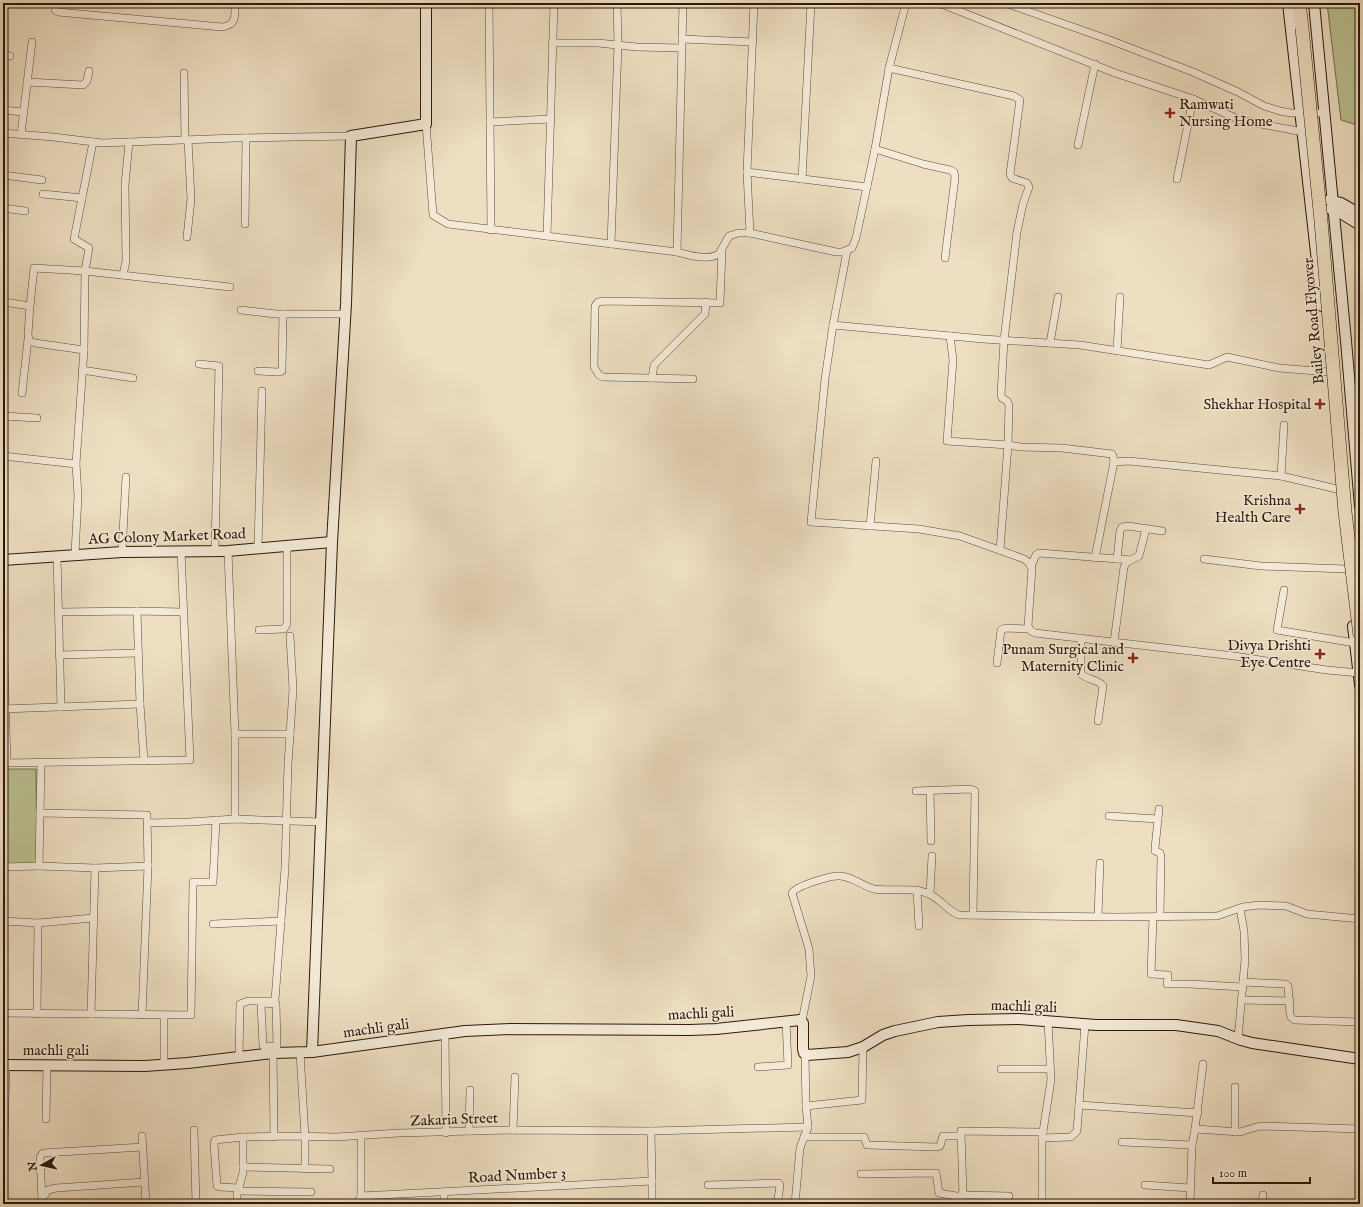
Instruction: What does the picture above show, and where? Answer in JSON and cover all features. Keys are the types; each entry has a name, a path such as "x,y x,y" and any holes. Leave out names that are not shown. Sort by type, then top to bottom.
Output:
{"highway":[{"name":"Bailey Road Flyover","path":"1299,3 1306,28 1341,366 1352,509 1360,582"},
{"name":"Bailey Road Flyover","path":"1308,3 1306,28 1322,236 1345,512 1358,639"}],"street":[{"path":"55,3 55,10 58,12 222,27 230,25 233,22 235,3"},
{"path":"426,3 426,124 433,215 448,224 677,252 698,257 710,257 719,254 729,236 732,234 750,233 836,252 847,251 852,248 875,149 889,68 906,3"},
{"path":"489,3 491,230"},
{"path":"547,236 554,3"},
{"path":"611,244 618,3"},
{"path":"677,252 683,3"},
{"path":"750,233 748,172 754,3"},
{"path":"802,179 811,3"},
{"path":"939,3 1115,72 1193,99 1240,120 1304,132"},
{"path":"1005,3 1107,39 1199,74 1264,106 1280,111 1302,114 1325,113"},
{"path":"1288,3 1302,114 1326,342 1337,489 1346,569 1356,620 1360,686"},
{"path":"1314,3 1358,461 1360,506"},
{"path":"682,39 753,42"},
{"path":"21,134 32,42"},
{"path":"552,43 618,44 638,47 681,48"},
{"path":"1078,145 1095,64"},
{"path":"889,68 1014,96 1020,100 1010,174 1012,178 1027,183 1028,186 1018,232 1004,340 1001,395 1002,398 1008,401 1008,445 1000,550"},
{"path":"27,82 83,85 87,81 89,71"},
{"path":"184,73 186,140 191,199 186,237"},
{"path":"1177,179 1193,99"},
{"path":"3,110 24,112"},
{"path":"490,122 551,119"},
{"path":"3,133 102,143 351,136 426,124"},
{"path":"312,1052 332,542 345,314 351,136"},
{"path":"245,224 246,138"},
{"path":"75,554 78,496 76,464 84,350 85,271 89,248 74,239 93,142"},
{"path":"123,275 126,261 125,185 129,142"},
{"path":"875,149 954,172 955,178 945,258"},
{"path":"1307,162 1329,160"},
{"path":"748,172 867,187"},
{"path":"3,175 42,180"},
{"path":"43,194 82,198"},
{"path":"1311,204 1334,204 1360,214"},
{"path":"1334,204 1360,225"},
{"path":"3,208 25,211"},
{"path":"692,379 603,377 594,367 596,303 604,301 720,303 722,249"},
{"path":"847,251 833,325 825,379 811,522 919,529 960,536 1024,559 1031,566"},
{"path":"1316,254 1338,254"},
{"path":"22,393 34,268 85,271 230,286"},
{"path":"1050,343 1058,297"},
{"path":"1117,350 1120,297"},
{"path":"3,302 30,306"},
{"path":"652,378 654,365 705,314 706,302"},
{"path":"241,310 270,314 345,314"},
{"path":"258,371 282,371 283,314"},
{"path":"833,325 950,336 1080,345 1209,364 1227,357 1279,368 1329,372"},
{"path":"950,336 953,360 946,441 1020,447 1073,449 1110,454 1113,456 1114,462 1095,558"},
{"path":"28,338 30,341 35,343 84,350"},
{"path":"1326,342 1346,341"},
{"path":"199,364 219,366 214,551"},
{"path":"82,370 133,378"},
{"path":"1330,389 1350,387"},
{"path":"258,547 262,391"},
{"path":"3,416 37,418"},
{"path":"1281,476 1284,425"},
{"path":"3,456 76,464"},
{"path":"870,526 876,461"},
{"path":"1114,462 1129,461 1281,476 1337,489"},
{"path":"122,552 126,477"},
{"path":"1117,559 1120,531 1122,527 1128,526 1162,531"},
{"path":"1114,642 1124,567 1127,562 1137,557 1140,553 1146,529"},
{"name":"AG Colony Market Road","path":"3,560 122,552 228,551 258,547 332,542"},
{"path":"259,630 284,629 287,624 288,545"},
{"path":"3,627 5,763 190,760 180,551"},
{"path":"228,551 235,734 235,819"},
{"path":"1029,629 1028,622 1032,573 1031,566 1036,555 1039,553 1131,560"},
{"path":"57,556 61,707"},
{"path":"1204,559 1261,566 1346,569"},
{"path":"1284,590 1277,630 1358,639"},
{"path":"137,611 140,704 144,761"},
{"path":"59,612 183,612"},
{"path":"997,663 1001,630 1005,628 1029,629 1034,633 1234,656 1327,670 1359,673"},
{"path":"273,1050 263,1046 261,1004 275,1000 285,868 293,689 290,636"},
{"path":"1081,638 1081,674 1083,677 1101,683 1103,686 1098,721"},
{"path":"60,655 138,653"},
{"path":"4,709 140,704"},
{"path":"235,734 290,734"},
{"path":"39,866 40,763"},
{"path":"916,790 975,791 973,915"},
{"path":"930,790 931,841"},
{"path":"1159,809 1155,849 1161,856 1151,974 1168,975 1167,984 1286,985 1289,989 1291,1017 1294,1020 1360,1022"},
{"path":"40,813 147,816 148,866 142,1015"},
{"path":"1108,816 1158,819"},
{"path":"148,823 235,819 322,822"},
{"path":"3,1013 164,1016 191,1015 193,882 213,882 216,820"},
{"path":"930,894 932,856"},
{"path":"1098,916 1100,863"},
{"path":"3,867 39,866 95,868 148,866"},
{"path":"90,1014 95,868"},
{"path":"795,1204 799,1153 808,1127 802,1021 810,982 809,949 792,896 793,891 799,887 829,878 845,876 865,886 876,889 917,890 930,894 954,913 973,915 1157,917 1217,916 1240,908 1259,905 1276,905 1293,908 1307,914 1360,920"},
{"path":"917,890 919,926"},
{"path":"1238,1039 1245,950 1240,908"},
{"path":"3,921 38,923 93,918"},
{"path":"213,924 281,921"},
{"path":"37,1014 38,923"},
{"path":"1242,1000 1290,1001"},
{"path":"239,1058 240,1004 248,1001 272,1002 276,1004 278,1046 273,1050"},
{"path":"164,1016 164,1065"},
{"name":"machli gali","path":"805,1055 848,1052 863,1047 883,1035 895,1031 938,1022 968,1020 1176,1025 1218,1031 1252,1043 1360,1059"},
{"path":"758,1067 788,1065 786,1021"},
{"name":"machli gali","path":"4,1065 145,1066 188,1064 239,1058 273,1050 312,1052 465,1031 511,1029 690,1030 716,1029 786,1021 802,1021"},
{"path":"1042,1204 1042,1135 1051,1080 1048,1021"},
{"path":"861,1174 936,1173 939,1193 962,1197 960,1136 962,1130 1068,1137 1074,1135 1076,1131 1079,1105 1085,1024"},
{"path":"445,1034 446,1133"},
{"path":"806,1106 862,1100 863,1047"},
{"path":"273,1050 274,1137"},
{"path":"300,1052 305,1137 305,1169"},
{"path":"1190,1204 1192,1144 1198,1113 1203,1064"},
{"path":"4,1065 4,1141"},
{"path":"46,1120 47,1065"},
{"path":"1001,1069 1050,1069"},
{"path":"514,1130 515,1077"},
{"path":"1235,1088 1235,1132"},
{"path":"469,1131 470,1090"},
{"path":"1079,1105 1198,1113"},
{"path":"1195,1129 1235,1132 1243,1132 1260,1126 1360,1129"},
{"name":"Zakaria Street","path":"238,1190 220,1188 217,1186 214,1144 215,1140 217,1139 257,1137 336,1137 399,1133 446,1133 514,1130 651,1131 808,1127"},
{"path":"194,1130 196,1204"},
{"path":"651,1131 652,1204"},
{"path":"142,1136 146,1204"},
{"path":"357,1204 360,1196 361,1136"},
{"path":"804,1137 864,1137 867,1145 937,1147 940,1146 943,1136 960,1136"},
{"path":"237,1204 238,1190 242,1178 243,1167 243,1138"},
{"path":"1122,1142 1192,1144"},
{"path":"42,1202 40,1157 43,1153 143,1147"},
{"path":"243,1167 330,1169"},
{"name":"Road Number 3","path":"360,1196 400,1198 444,1192 652,1181"},
{"path":"42,1202 43,1196 48,1190 56,1188 145,1182"},
{"path":"708,1184 779,1183 780,1186 777,1204"},
{"path":"1145,1185 1190,1188"},
{"path":"238,1190 311,1192"},
{"path":"444,1192 444,1204"},
{"path":"962,1193 965,1196 1009,1196"},
{"path":"1262,1204 1263,1195"}],"green space":[{"path":"1327,3 1360,3 1360,126 1341,120"},
{"path":"3,769 36,769 37,864 3,864"}],"place":[{"name":"Ramwati Nursing Home","path":"1170,113"},
{"name":"Shekhar Hospital","path":"1320,404"},
{"name":"Krishna Health Care","path":"1300,509"},
{"name":"Divya Drishti Eye Centre","path":"1320,654"},
{"name":"Punam Surgical and Maternity Clinic","path":"1133,658"}]}
